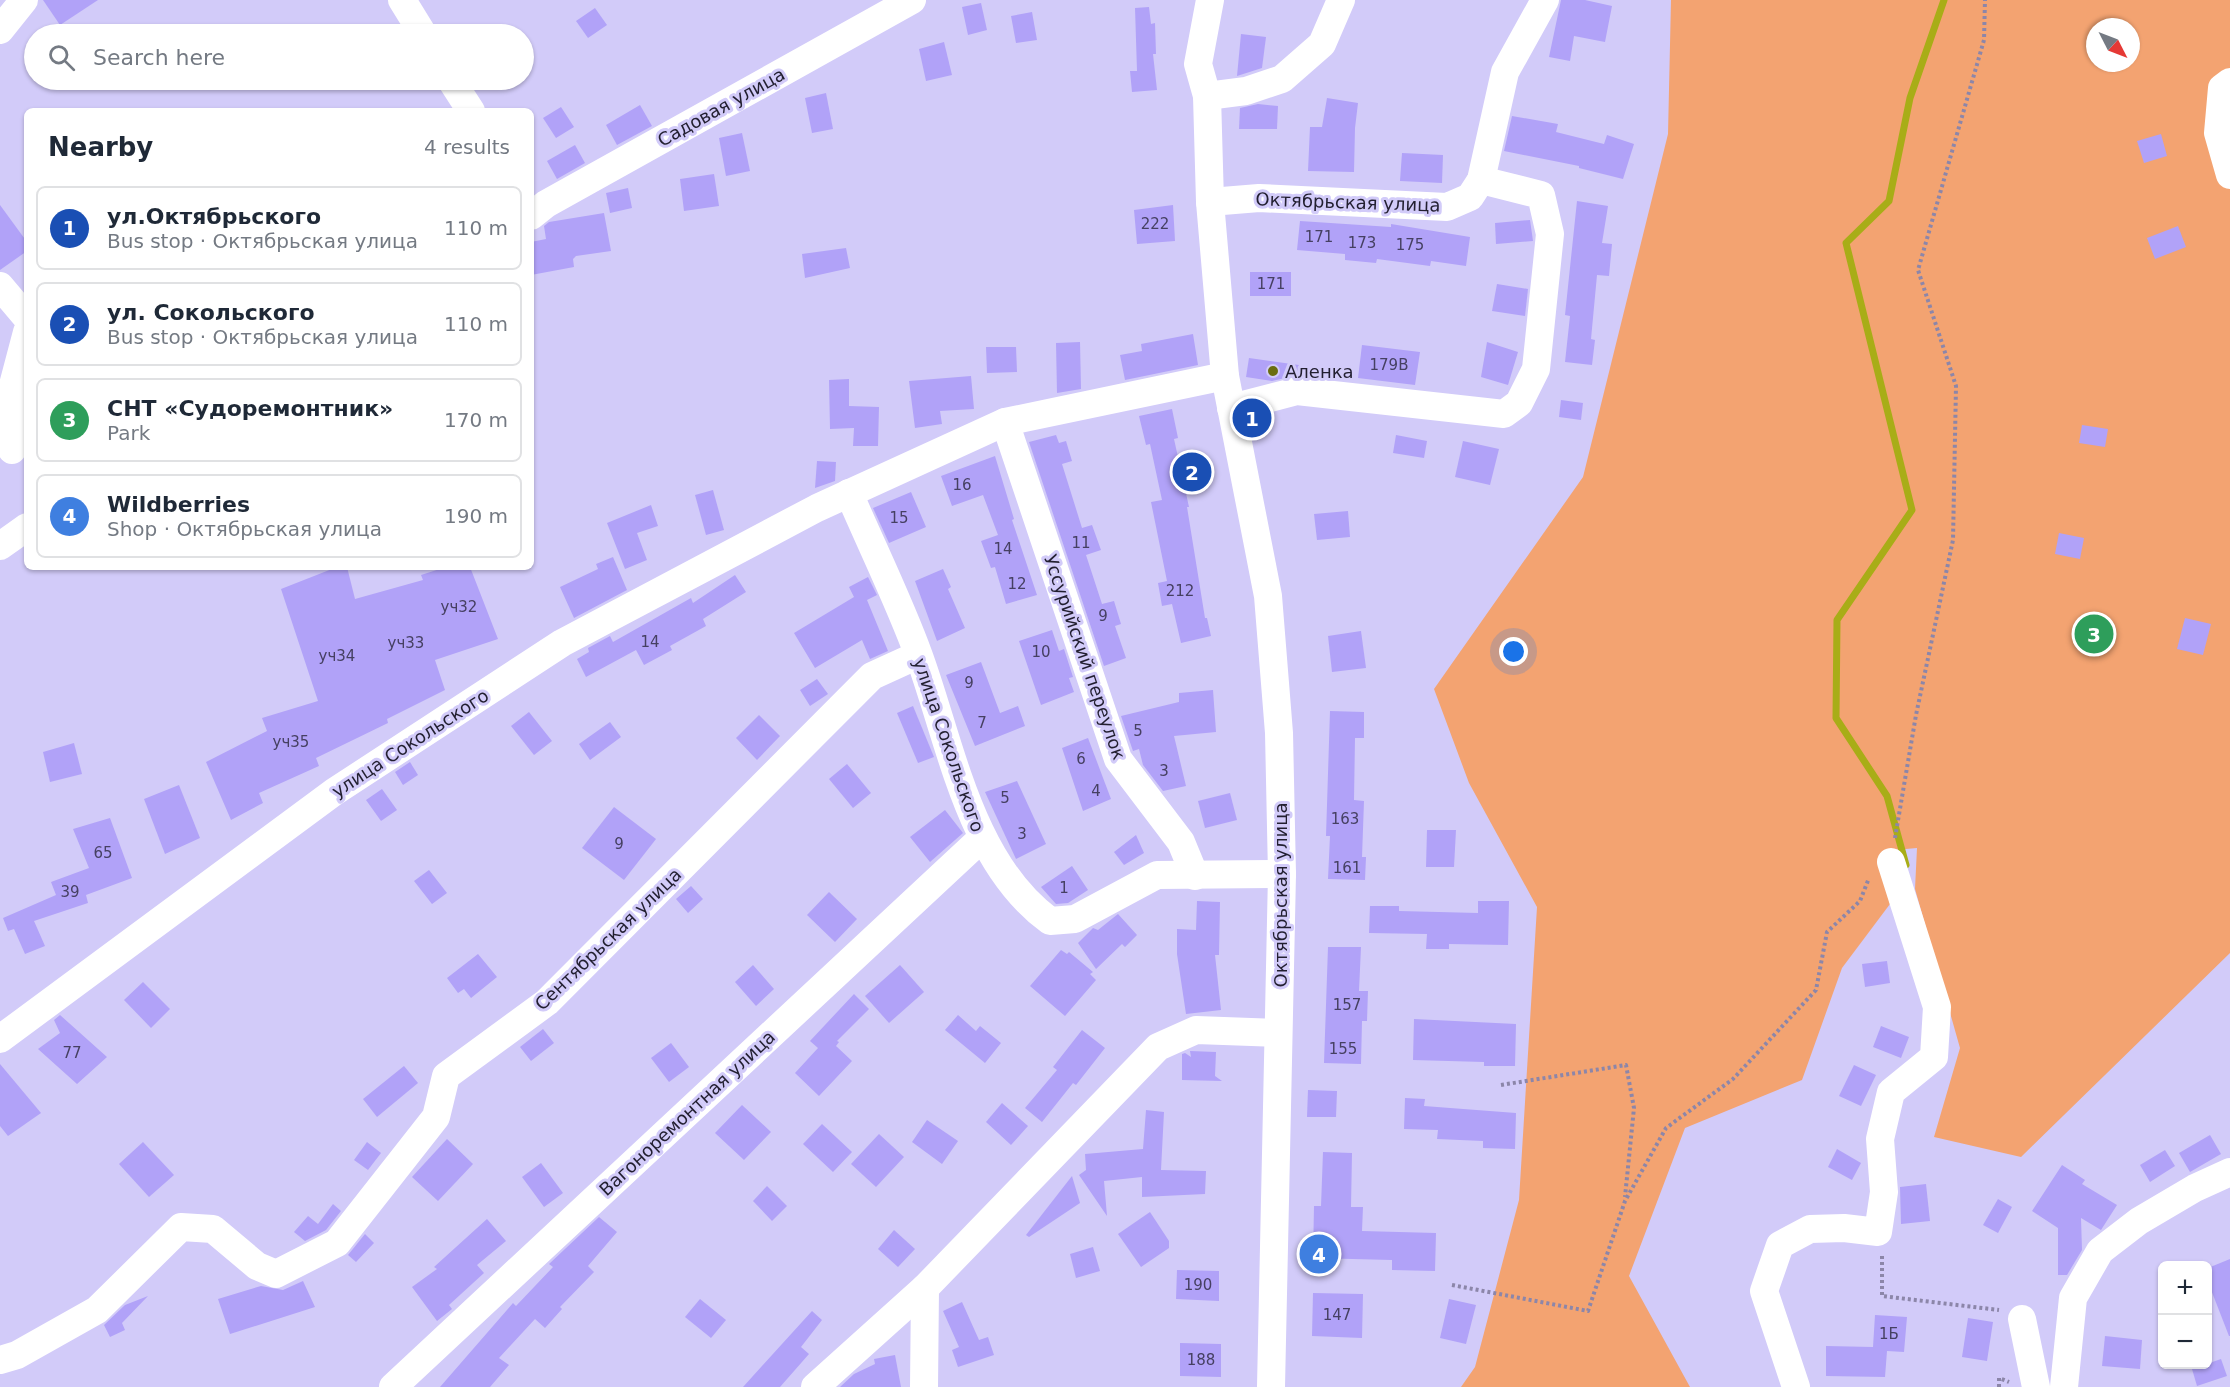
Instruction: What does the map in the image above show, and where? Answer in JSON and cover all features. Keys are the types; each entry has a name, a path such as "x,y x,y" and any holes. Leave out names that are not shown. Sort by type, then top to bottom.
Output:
{"street":[{"path":"0,30 24,0"},
{"path":"402,0 417,24"},
{"name":"Садовая улица","path":"536,203 912,0"},
{"name":"Октябрьская улица","path":"1210,0 1198,64 1207,96 1210,202 1225,376 1268,596 1280,733 1282,874 1271,1387"},
{"path":"1207,96 1246,90 1282,79 1322,44 1341,0"},
{"path":"1231,408 1297,391 1504,414 1519,403 1536,369 1550,234 1541,195 1481,180 1505,72 1545,0"},
{"path":"2230,82 2222,88 2218,133 2230,175"},
{"path":"457,90 469,108"},
{"name":"Октябрьская улица","path":"1210,202 1259,198 1447,207 1470,196 1481,180"},
{"path":"0,286 24,314"},
{"path":"13,455 13,385 24,343"},
{"name":"улица Сокольского","path":"0,1039 334,792 562,643 849,493 1005,422 1225,376"},
{"name":"Уссурийский переулок","path":"1005,422 1118,759 1181,842 1195,876"},
{"name":"улица Сокольского","path":"849,493 918,655 981,839 1030,907 1050,921 1075,920 1157,875 1282,874"},
{"path":"0,546 24,529"},
{"name":"Сентябрьская улица","path":"0,1360 17,1355 97,1310 181,1227 213,1229 257,1266 276,1274 337,1243 436,1117 446,1076 547,1002 872,676 918,655"},
{"name":"Вагоноремонтная улица","path":"393,1387 981,839"},
{"path":"1796,1387 1764,1291 1780,1245 1810,1229 1844,1228 1878,1232 1884,1192 1880,1139 1891,1092 1934,1057 1937,1007 1891,862"},
{"path":"815,1387 925,1288 1158,1047 1196,1030 1278,1033"},
{"path":"2064,1387 2073,1298 2100,1251 2139,1221 2195,1188 2230,1172"},
{"path":"924,1387 925,1288"},
{"path":"2022,1319 2036,1387"}],"path":[{"path":"1452,1285 1588,1311 1625,1201 1666,1128 1733,1078 1816,990 1827,932 1860,901 1874,864 1891,862 1916,715 1953,540 1956,387 1918,270 1984,40 1985,0"},
{"path":"1501,1085 1626,1065 1635,1108 1625,1201"},
{"path":"1882,1252 1882,1296 2007,1311 2022,1319"}],"shaded area":[{"path":"1671,0 2230,0 2230,953 2021,1157 1934,1137 1960,1048 1915,889 1917,848 1883,851 1890,904 1842,968 1802,1080 1685,1128 1629,1276 1690,1387 1461,1387 1475,1367 1519,1200 1537,907 1469,783 1434,689 1583,477 1668,134"}],"building":[{"path":"43,0 98,0 62,24"},
{"path":"1561,0 1585,0 1612,6 1605,42 1574,36 1570,61 1549,57"},
{"path":"981,3 987,30 968,35 962,7"},
{"path":"1149,7 1151,24 1155,23 1156,54 1153,54 1157,90 1132,92 1130,71 1137,71 1135,8"},
{"path":"595,8 607,25 588,38 576,21"},
{"path":"1032,12 1037,40 1016,43 1011,16"},
{"path":"1241,34 1266,37 1262,68 1237,76"},
{"path":"944,42 952,75 926,81 919,49"},
{"path":"826,93 833,129 812,133 805,98"},
{"path":"1327,98 1358,103 1354,172 1308,171 1310,127 1322,127"},
{"path":"1258,104 1278,106 1277,129 1239,129 1240,108"},
{"path":"640,105 652,126 617,145 606,125"},
{"path":"561,107 574,127 556,138 543,118"},
{"path":"1512,116 1558,124 1556,132 1604,144 1607,135 1634,144 1623,179 1579,168 1579,166 1504,151"},
{"path":"742,133 750,171 726,176 719,138"},
{"path":"2161,134 2167,156 2144,163 2137,141"},
{"path":"575,145 585,163 557,179 547,161"},
{"path":"1402,153 1443,155 1442,183 1400,181"},
{"path":"714,174 719,206 684,211 680,179"},
{"path":"628,188 632,208 610,213 606,193"},
{"path":"1577,201 1608,206 1602,243 1612,244 1609,276 1597,275 1591,339 1595,340 1592,365 1565,362 1570,316 1565,315"},
{"path":"0,205 24,238 24,253 0,270"},
{"path":"1173,205 1175,241 1137,244 1134,210"},
{"path":"604,213 611,251 576,256 573,259 574,267 534,274 534,241 546,239 544,226 549,222"},
{"path":"1530,220 1533,241 1496,244 1495,223"},
{"path":"1300,221 1391,227 1391,224 1470,237 1466,266 1431,261 1430,266 1377,259 1376,263 1345,260 1345,254 1297,250"},
{"path":"2178,226 2186,247 2155,259 2147,238"},
{"path":"846,248 850,268 805,278 802,254"},
{"path":"1250,272 1291,272 1291,296 1250,296"},
{"path":"1497,284 1528,289 1525,316 1492,311"},
{"path":"1193,334 1198,365 1125,380 1120,355 1142,351 1141,344"},
{"path":"1080,342 1081,389 1057,393 1056,343"},
{"path":"1487,342 1518,352 1508,385 1481,377"},
{"path":"1362,345 1420,352 1415,385 1358,378"},
{"path":"986,347 1016,347 1017,372 987,373"},
{"name":"Аленка","path":"1249,358 1299,365 1298,375 1272,381 1246,377"},
{"path":"971,376 974,409 940,411 942,424 915,428 909,381"},
{"path":"849,379 849,406 879,407 878,446 853,446 854,428 830,429 829,380"},
{"path":"1561,400 1583,403 1581,420 1559,417"},
{"path":"1172,409 1178,438 1174,439 1189,507 1187,507 1205,618 1207,618 1211,636 1181,643 1172,604 1162,606 1158,583 1167,581 1151,502 1162,500 1150,444 1146,445 1139,416"},
{"path":"2082,425 2108,429 2105,447 2079,443"},
{"path":"1056,435 1059,443 1066,441 1072,461 1062,464 1082,528 1092,525 1101,550 1086,555 1102,604 1114,601 1121,624 1115,626 1126,658 1104,666 1029,442"},
{"path":"1396,435 1427,441 1424,458 1393,453"},
{"path":"1463,441 1499,449 1490,485 1455,477"},
{"path":"995,456 1014,519 1012,520 1037,595 1006,604 995,567 991,568 981,541 998,535 983,495 952,506 941,476"},
{"path":"817,461 836,462 835,481 815,488"},
{"path":"713,490 724,530 706,535 695,495"},
{"path":"911,492 926,527 889,543 873,508"},
{"path":"651,505 658,526 637,533 647,560 625,569 607,523"},
{"path":"1348,511 1350,537 1317,540 1314,514"},
{"path":"2059,533 2084,538 2080,559 2055,554"},
{"path":"613,557 627,590 574,618 560,587 598,569 596,564"},
{"path":"943,569 951,587 948,589 965,628 937,641 915,581"},
{"path":"329,570 348,570 355,599 423,580 421,575 437,570 471,570 498,639 435,660 445,690 387,719 388,723 316,758 319,766 259,793 263,803 231,820 206,762 267,731 262,718 318,701 281,589"},
{"path":"735,575 746,592 703,619 706,626 670,646 672,650 644,665 636,650 586,677 577,659 589,652 588,648 610,636 613,642 691,598 693,603"},
{"path":"868,577 877,595 867,600 888,651 870,659 862,640 815,668 794,633 854,597 849,587"},
{"path":"2185,618 2211,624 2203,655 2177,649"},
{"path":"1052,630 1059,651 1064,649 1073,677 1069,678 1074,692 1041,705 1019,641"},
{"path":"1361,631 1366,668 1332,672 1328,636"},
{"path":"981,662 1000,713 1018,706 1025,726 975,746 946,675"},
{"path":"817,679 828,694 810,706 800,690"},
{"path":"1213,690 1216,732 1174,736 1186,786 1163,791 1143,765 1139,749 1133,751 1121,716 1179,702 1179,693"},
{"path":"913,706 934,757 918,763 897,713"},
{"path":"1330,711 1364,712 1364,738 1355,738 1354,800 1364,801 1362,857 1366,857 1365,880 1328,879 1330,836 1326,836"},
{"path":"529,712 552,741 534,755 511,726"},
{"path":"759,715 780,736 757,760 736,738"},
{"path":"610,722 621,737 590,760 579,744"},
{"path":"1088,738 1111,799 1083,811 1062,748"},
{"path":"74,743 82,774 50,782 43,752"},
{"path":"410,762 418,775 403,785 395,772"},
{"path":"847,764 871,793 853,808 829,779"},
{"path":"1017,781 1046,844 1016,859 985,792"},
{"path":"179,785 200,838 165,854 144,799"},
{"path":"382,789 397,810 381,821 366,800"},
{"path":"1230,793 1237,820 1205,828 1198,801"},
{"path":"614,807 656,839 624,880 582,848"},
{"path":"945,810 963,833 930,862 910,837"},
{"path":"110,818 132,878 86,895 88,903 34,921 45,946 25,954 14,929 8,931 3,918 56,895 51,882 89,868 73,829"},
{"path":"1427,830 1456,830 1454,867 1426,867"},
{"path":"1136,835 1144,853 1124,865 1114,852"},
{"path":"1072,866 1088,890 1068,903 1056,904 1041,887"},
{"path":"429,870 447,893 432,904 414,881"},
{"path":"691,886 703,899 688,913 676,899"},
{"path":"829,892 857,919 835,942 807,915"},
{"path":"1197,901 1220,902 1219,955 1215,955 1221,1010 1186,1014 1177,954 1177,929 1196,930"},
{"path":"1478,901 1509,901 1508,945 1449,944 1449,949 1426,949 1427,934 1369,933 1370,906 1399,906 1399,911 1478,913"},
{"path":"1118,914 1137,935 1125,947 1122,944 1096,969 1078,943 1093,928 1098,930"},
{"path":"1328,947 1361,947 1359,991 1368,991 1367,1021 1362,1021 1361,1064 1324,1063"},
{"path":"1061,950 1067,954 1069,952 1093,972 1090,974 1096,980 1065,1016 1030,986"},
{"path":"478,954 497,977 471,998 464,989 458,993 447,978"},
{"path":"1887,961 1890,983 1865,987 1862,964"},
{"path":"753,965 774,989 756,1006 735,982"},
{"path":"900,965 924,992 889,1023 865,996"},
{"path":"143,982 170,1009 151,1028 124,1000"},
{"path":"854,994 869,1009 837,1041 839,1042 836,1046 852,1061 819,1096 795,1073 818,1048 810,1041"},
{"path":"60,1015 107,1057 77,1084 38,1049 60,1033 54,1020"},
{"path":"958,1015 976,1031 980,1026 1001,1043 985,1063 945,1030"},
{"path":"1414,1019 1516,1024 1515,1066 1484,1066 1484,1062 1413,1060"},
{"path":"1881,1026 1909,1037 1901,1058 1873,1047"},
{"path":"543,1029 554,1043 531,1061 520,1047"},
{"path":"1082,1030 1105,1048 1076,1085 1073,1083 1042,1122 1025,1108 1057,1070 1053,1067"},
{"path":"671,1043 689,1067 669,1082 651,1058"},
{"path":"1190,1051 1216,1052 1215,1076 1222,1081 1182,1080 1182,1054 1185,1053 1191,1057"},
{"path":"0,1064 41,1113 8,1136 0,1126"},
{"path":"1854,1065 1876,1075 1861,1106 1839,1096"},
{"path":"404,1066 418,1083 377,1117 363,1099"},
{"path":"1308,1090 1337,1091 1336,1117 1307,1117"},
{"path":"1405,1098 1425,1099 1424,1106 1516,1113 1515,1149 1483,1148 1483,1141 1437,1139 1438,1130 1404,1129"},
{"path":"1002,1103 1028,1126 1011,1145 986,1122"},
{"path":"742,1105 771,1132 744,1160 715,1133"},
{"path":"1146,1110 1164,1112 1161,1170 1206,1171 1205,1194 1142,1197 1142,1177 1104,1181 1107,1216 1079,1175 1086,1170 1085,1154 1143,1149"},
{"path":"927,1120 958,1141 942,1164 912,1142"},
{"path":"822,1124 852,1152 833,1172 803,1144"},
{"path":"879,1134 904,1157 876,1187 851,1164"},
{"path":"2210,1135 2221,1154 2190,1172 2179,1153"},
{"path":"447,1139 473,1164 438,1201 412,1177"},
{"path":"143,1142 174,1175 149,1197 119,1164"},
{"path":"367,1142 381,1153 368,1170 354,1160"},
{"path":"1837,1149 1861,1163 1852,1180 1828,1167"},
{"path":"2165,1150 2175,1166 2150,1182 2140,1165"},
{"path":"1323,1152 1352,1153 1351,1207 1363,1207 1362,1231 1436,1233 1435,1271 1392,1270 1392,1260 1313,1258 1314,1206 1321,1206"},
{"path":"541,1163 563,1193 544,1207 522,1177"},
{"path":"2062,1165 2085,1180 2082,1184 2117,1205 2101,1230 2081,1218 2082,1250 2067,1275 2058,1275 2058,1228 2032,1211"},
{"path":"1072,1176 1080,1203 1029,1237 1026,1235"},
{"path":"1926,1184 1930,1221 1901,1224 1900,1187"},
{"path":"767,1186 787,1206 772,1221 753,1201"},
{"path":"1998,1199 2012,1207 1998,1233 1983,1225"},
{"path":"333,1204 341,1211 326,1230 305,1241 294,1232 308,1216 318,1224"},
{"path":"1150,1212 1169,1241 1169,1248 1141,1267 1118,1234"},
{"path":"599,1217 617,1232 588,1266 594,1272 560,1307 562,1309 545,1328 535,1319 499,1358 509,1365 490,1387 440,1387 513,1303 516,1306 553,1267 549,1264"},
{"path":"487,1219 506,1241 477,1265 484,1273 449,1305 452,1309 437,1321 412,1287 437,1269 434,1267"},
{"path":"894,1230 915,1249 898,1267 878,1249"},
{"path":"365,1234 374,1243 356,1262 348,1255"},
{"path":"1093,1247 1100,1271 1076,1278 1070,1254"},
{"path":"2230,1259 2230,1336 2212,1292 2212,1266"},
{"path":"1177,1270 1219,1271 1219,1301 1176,1299"},
{"path":"303,1281 315,1307 230,1334 218,1299 261,1286 283,1290"},
{"path":"1313,1293 1363,1294 1362,1338 1312,1336"},
{"path":"148,1296 122,1323 125,1330 110,1337 104,1325 125,1305"},
{"path":"700,1299 726,1320 711,1338 685,1317"},
{"path":"1449,1299 1476,1305 1466,1344 1440,1338"},
{"path":"962,1302 979,1340 988,1337 994,1355 958,1367 952,1350 959,1347 943,1311"},
{"path":"812,1311 822,1320 801,1347 809,1354 780,1387 743,1387"},
{"path":"1875,1315 1907,1317 1904,1352 1887,1351 1885,1377 1826,1376 1826,1346 1873,1347"},
{"path":"1968,1318 1993,1322 1987,1361 1962,1357"},
{"path":"2105,1336 2142,1340 2140,1369 2102,1366"},
{"path":"1180,1343 1221,1344 1221,1377 1180,1376"},
{"path":"895,1355 901,1387 840,1387 854,1374 875,1364 874,1359"},
{"path":"2221,1359 2227,1376 2197,1386 2192,1369 2212,1369 2212,1362"}],"waterway":[{"path":"1906,865 1887,796 1836,718 1837,620 1912,510 1846,243 1889,201 1910,98 1944,0"}],"place":[{"name":"Аленка","path":"1273,371"},
{"name":"ул.Октябрьского","path":"1252,418"},
{"name":"ул. Сокольского","path":"1192,472"},
{"name":"СНТ «Судоремонтник»","path":"2094,634"},
{"name":"Wildberries","path":"1319,1254"}]}
